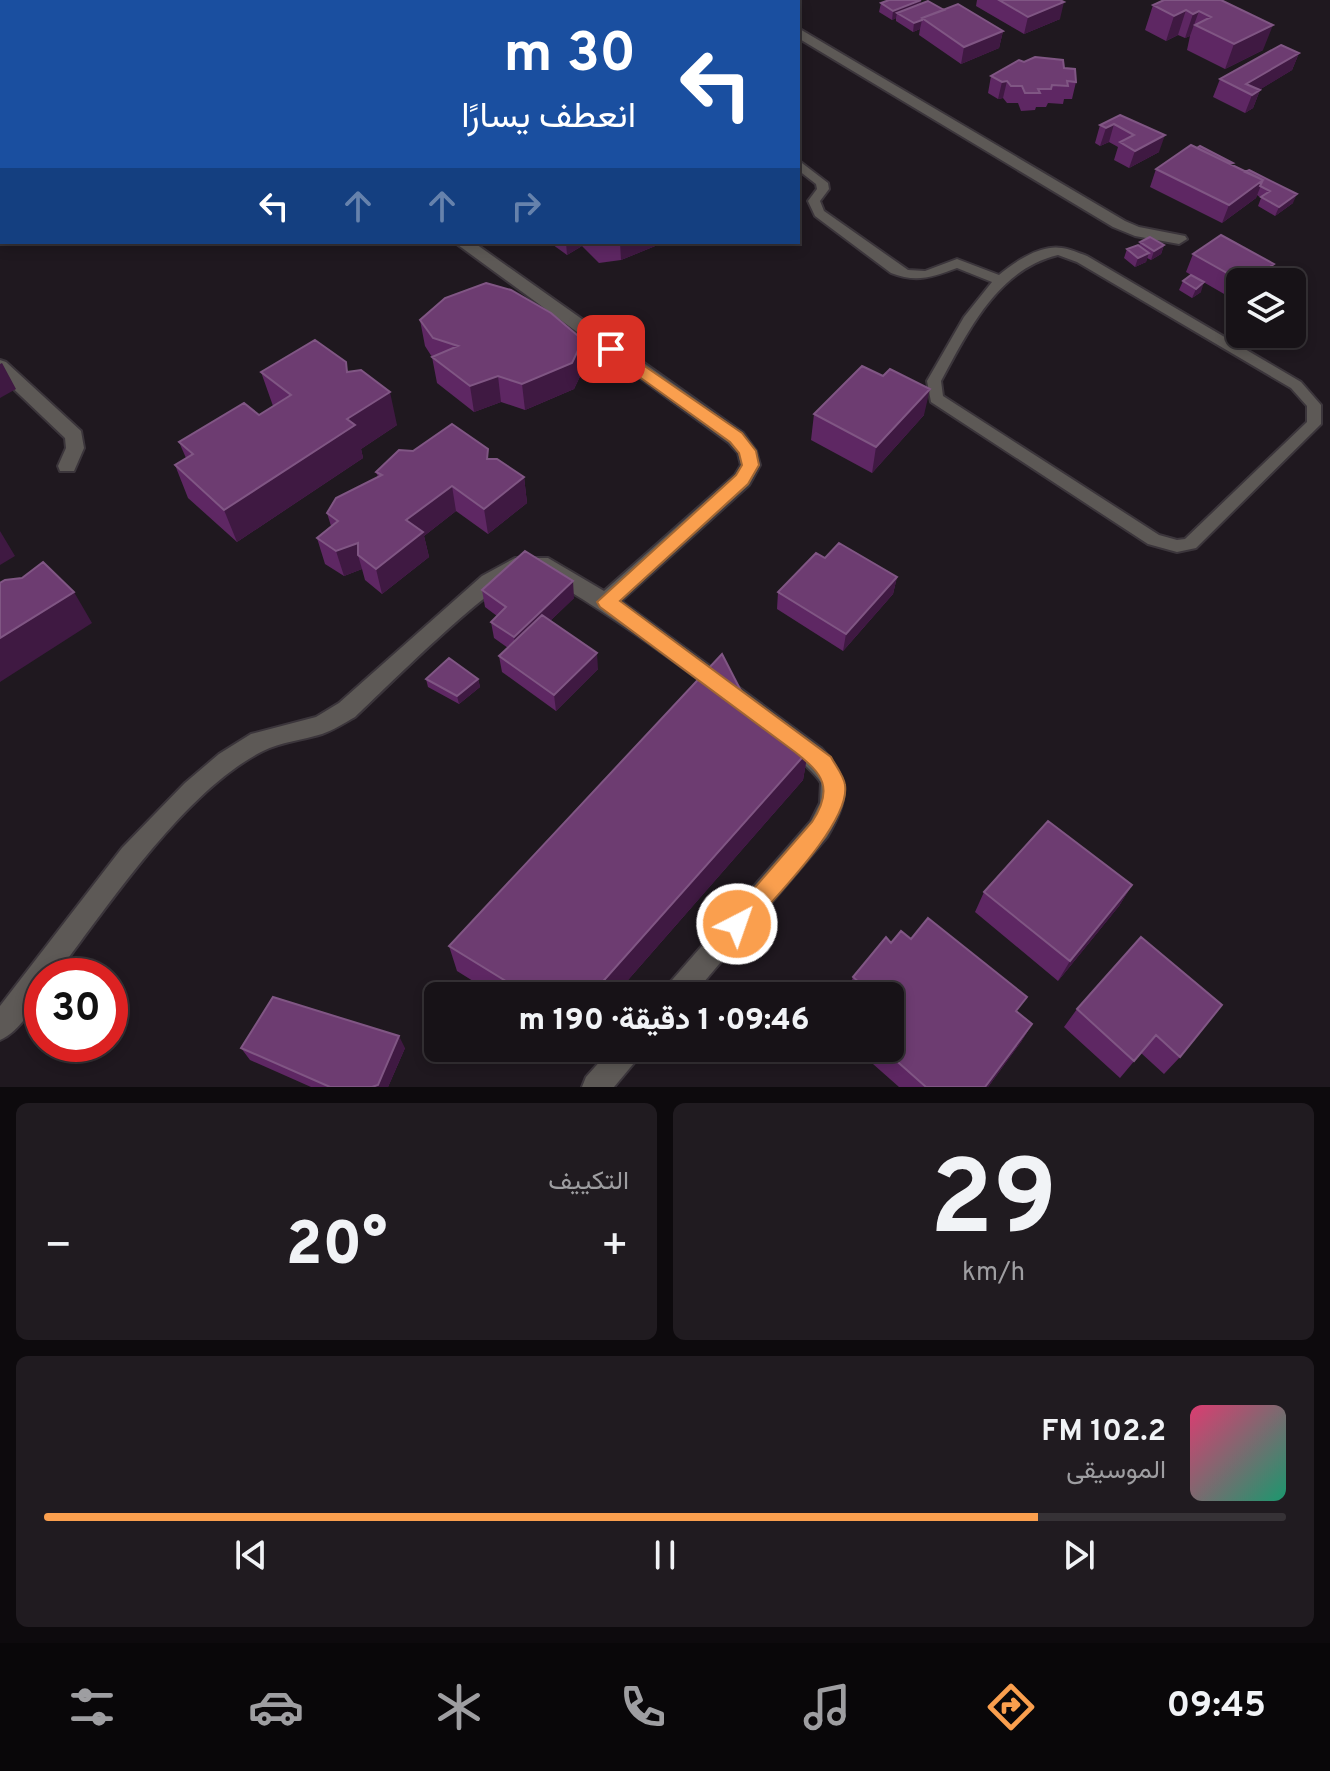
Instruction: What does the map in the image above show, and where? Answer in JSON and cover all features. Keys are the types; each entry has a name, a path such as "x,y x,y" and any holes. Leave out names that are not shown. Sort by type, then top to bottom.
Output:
{"street":[{"path":"800,33 1119,224 1135,231 1179,239"},
{"path":"465,244 736,438 747,451 751,465 742,480 606,602"},
{"path":"0,366 74,436 75,448 67,466"},
{"path":"0,1027 131,856 193,790 227,761 259,741 321,725 347,710 506,570 522,564 541,564 606,602 802,745 824,763 835,784 832,810 819,829 687,982"},
{"path":"596,1087 618,1062"}],"lane":[{"path":"800,166 822,183 823,189 814,201 819,213 896,270 916,276 957,263 998,280"},
{"path":"1059,251 1082,259 1296,385 1314,405 1314,424 1199,538 1190,544 1177,546 1154,540 936,398 934,381 998,280 1048,252 1059,251"}],"building":[{"path":"921,0 893,11 881,3"},
{"path":"999,0 1060,0 1064,2 1028,17"},
{"path":"1164,0 1221,0 1273,25 1234,44 1195,25 1211,17 1199,11 1193,14 1186,10 1174,16 1153,5"},
{"path":"928,1 944,10 914,23 897,13"},
{"path":"958,4 1003,31 964,47 922,18"},
{"path":"1281,45 1299,53 1246,84 1260,90 1252,95 1220,79"},
{"path":"1035,57 1063,60 1064,68 1075,69 1076,82 1067,81 1068,86 1052,85 1051,89 1038,89 1040,93 1025,93 1022,86 1011,86 1007,81 1002,82 991,76 1019,60 1024,62"},
{"path":"1120,115 1165,135 1135,151 1120,142 1134,135 1114,124 1106,128 1100,125"},
{"path":"1191,145 1263,180 1229,205 1156,169"},
{"path":"1200,146 1233,163 1197,148"},
{"path":"1249,170 1297,194 1279,207 1261,197 1270,191 1260,186 1263,180 1245,172"},
{"path":"1221,235 1274,264 1268,268 1226,268 1226,272 1193,254"},
{"path":"1150,237 1164,245 1154,251 1140,242"},
{"path":"1138,245 1149,253 1138,258 1127,249"},
{"path":"1191,275 1204,282 1196,289 1183,281"},
{"path":"486,283 511,290 551,313 583,340 572,363 522,384 498,376 470,386 432,357 458,346 433,338 420,320 445,298"},
{"path":"315,340 346,362 347,372 361,370 390,392 347,419 355,425 224,510 175,465 193,454 179,442 244,403 259,415 291,395 261,372"},
{"path":"862,366 883,376 890,369 930,389 876,447 814,414"},
{"path":"452,424 488,449 487,459 497,459 524,477 484,509 452,486 406,520 423,532 376,569 358,555 358,543 336,551 317,538 338,521 327,513 336,498 382,475 376,472 399,450 413,451"},
{"path":"839,543 897,577 846,634 778,592 816,553 825,558"},
{"path":"525,551 573,581 514,637 491,622 506,607 482,590"},
{"path":"43,562 74,592 0,638 0,583 22,578"},
{"path":"542,615 597,653 554,695 499,656"},
{"path":"722,654 757,722 808,751 602,982 507,982 449,946"},
{"path":"449,658 478,679 457,696 426,679"},
{"path":"1048,821 1132,885 1070,961 984,892"},
{"path":"928,918 1027,997 1016,1011 1032,1024 985,1087 926,1087 898,1062 904,1062 904,982 859,982 853,977 886,937 891,943 901,931 911,939"},
{"path":"1141,937 1222,1005 1180,1057 1156,1035 1134,1061 1077,1009"},
{"path":"273,997 399,1036 378,1085 330,1087 241,1048"}],"route":[{"path":"611,349 736,438 747,451 751,465 742,480 606,602 802,745 824,763 835,784 832,810 819,829 737,924"}]}
